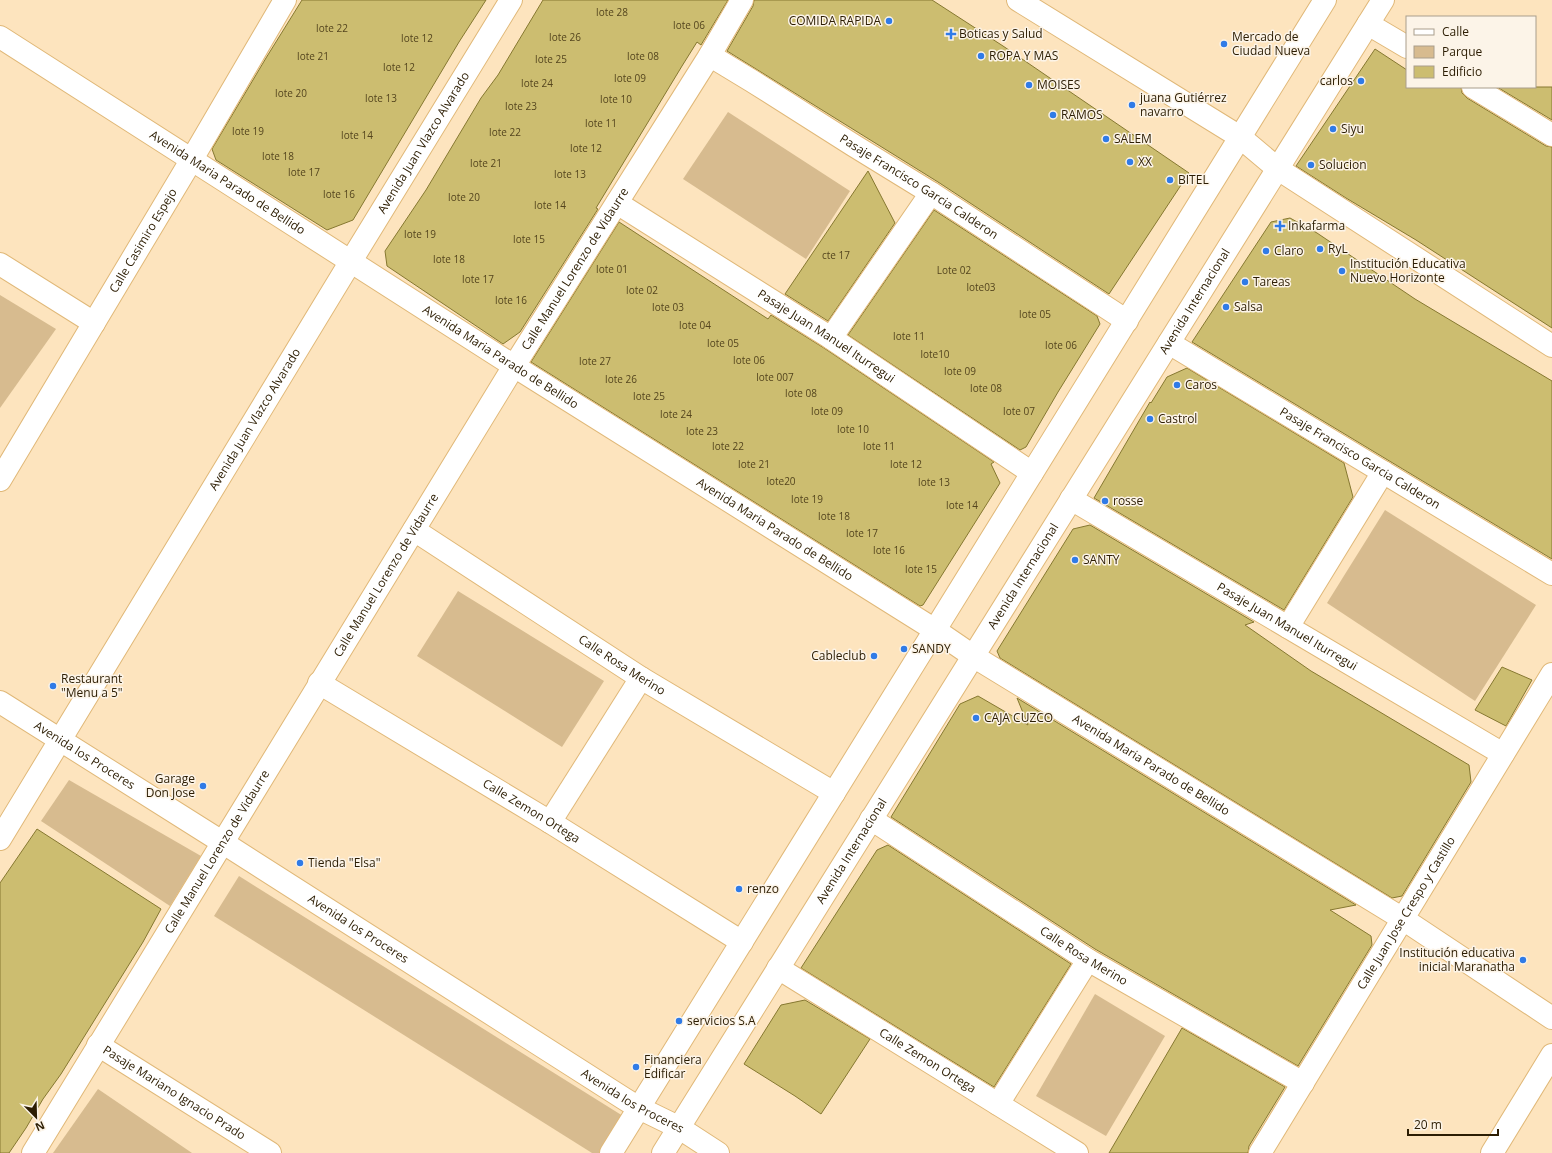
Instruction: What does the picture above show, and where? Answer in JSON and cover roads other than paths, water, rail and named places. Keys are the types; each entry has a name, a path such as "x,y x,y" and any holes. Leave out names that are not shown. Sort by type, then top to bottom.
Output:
{"street":[{"name":"Calle Casimiro Espejo","path":"2,472 94,324 285,0"},
{"name":"Avenida Juan Vlazco Alvarado","path":"0,839 511,0"},
{"name":"Calle Manuel Lorenzo de Vidaurre","path":"33,1153 319,683 514,366 710,55 742,0"},
{"path":"1018,0 1240,138 1278,169 1552,346"},
{"path":"611,1153 1325,0"},
{"name":"Avenida Internacional","path":"663,1153 1383,0"},
{"path":"1368,24 1406,46"},
{"name":"Avenida Maria Parado de Bellido","path":"0,36 514,366 935,630 973,656 1403,919 1552,1018"},
{"name":"Pasaje Francisco Garcia Calderon","path":"710,55 931,193 1127,321"},
{"path":"1475,88 1552,135"},
{"path":"831,338 931,193"},
{"name":"Pasaje Juan Manuel Iturregui","path":"617,203 831,338 1032,474"},
{"path":"0,264 94,324"},
{"name":"Pasaje Francisco Garcia Calderon","path":"1169,343 1552,574"},
{"path":"1288,627 1384,472"},
{"name":"Pasaje Juan Manuel Iturregui","path":"1071,499 1503,754"},
{"name":"Calle Rosa Merino","path":"414,530 641,678 834,794"},
{"name":"Calle Juan Jose Crespo y Castillo","path":"1260,1153 1552,674"},
{"path":"550,822 641,678"},
{"name":"Calle Zemon Ortega","path":"319,683 550,822 742,942"},
{"name":"Avenida los Proceres","path":"0,702 639,1108 678,1128 718,1153"},
{"name":"Calle Rosa Merino","path":"871,819 1088,960 1303,1083"},
{"path":"998,1104 1088,960"},
{"name":"Calle Zemon Ortega","path":"778,968 1077,1153"},
{"name":"Pasaje Mariano Ignacio Prado","path":"98,1045 270,1153"},
{"path":"1492,1153 1552,1055"}],"place":[{"name":"COMIDA RAPIDA","path":"889,21"},
{"name":"Boticas y Salud","path":"951,34"},
{"name":"Mercado de Ciudad Nueva","path":"1224,44"},
{"name":"ROPA Y MAS","path":"981,56"},
{"name":"carlos","path":"1361,81"},
{"name":"MOISES","path":"1029,85"},
{"name":"juana Gutiérrez navarro","path":"1132,105"},
{"name":"RAMOS","path":"1053,115"},
{"name":"Siyu","path":"1333,129"},
{"name":"SALEM","path":"1106,139"},
{"name":"XX","path":"1130,162"},
{"name":"Solucion","path":"1311,165"},
{"name":"BITEL","path":"1170,180"},
{"name":"Inkafarma","path":"1280,226"},
{"name":"RyL","path":"1320,249"},
{"name":"Claro","path":"1266,251"},
{"name":"Institución Educativa Nuevo Horizonte","path":"1342,271"},
{"name":"Tareas","path":"1245,282"},
{"name":"Salsa","path":"1226,307"},
{"name":"Caros","path":"1177,385"},
{"name":"Castrol","path":"1150,419"},
{"name":"rosse","path":"1105,501"},
{"name":"SANTY","path":"1075,560"},
{"name":"SANDY","path":"904,649"},
{"name":"Cableclub","path":"874,656"},
{"name":"Restaurant \"Menu a 5\"","path":"53,686"},
{"name":"CAJA CUZCO","path":"976,718"},
{"name":"Garage Don Jose","path":"203,786"},
{"name":"Tienda \"Elsa\"","path":"300,863"},
{"name":"renzo","path":"739,889"},
{"name":"Institución educativa inicial Maranatha","path":"1523,960"},
{"name":"servicios S.A","path":"679,1021"},
{"name":"Financiera Edificar","path":"636,1067"}]}
